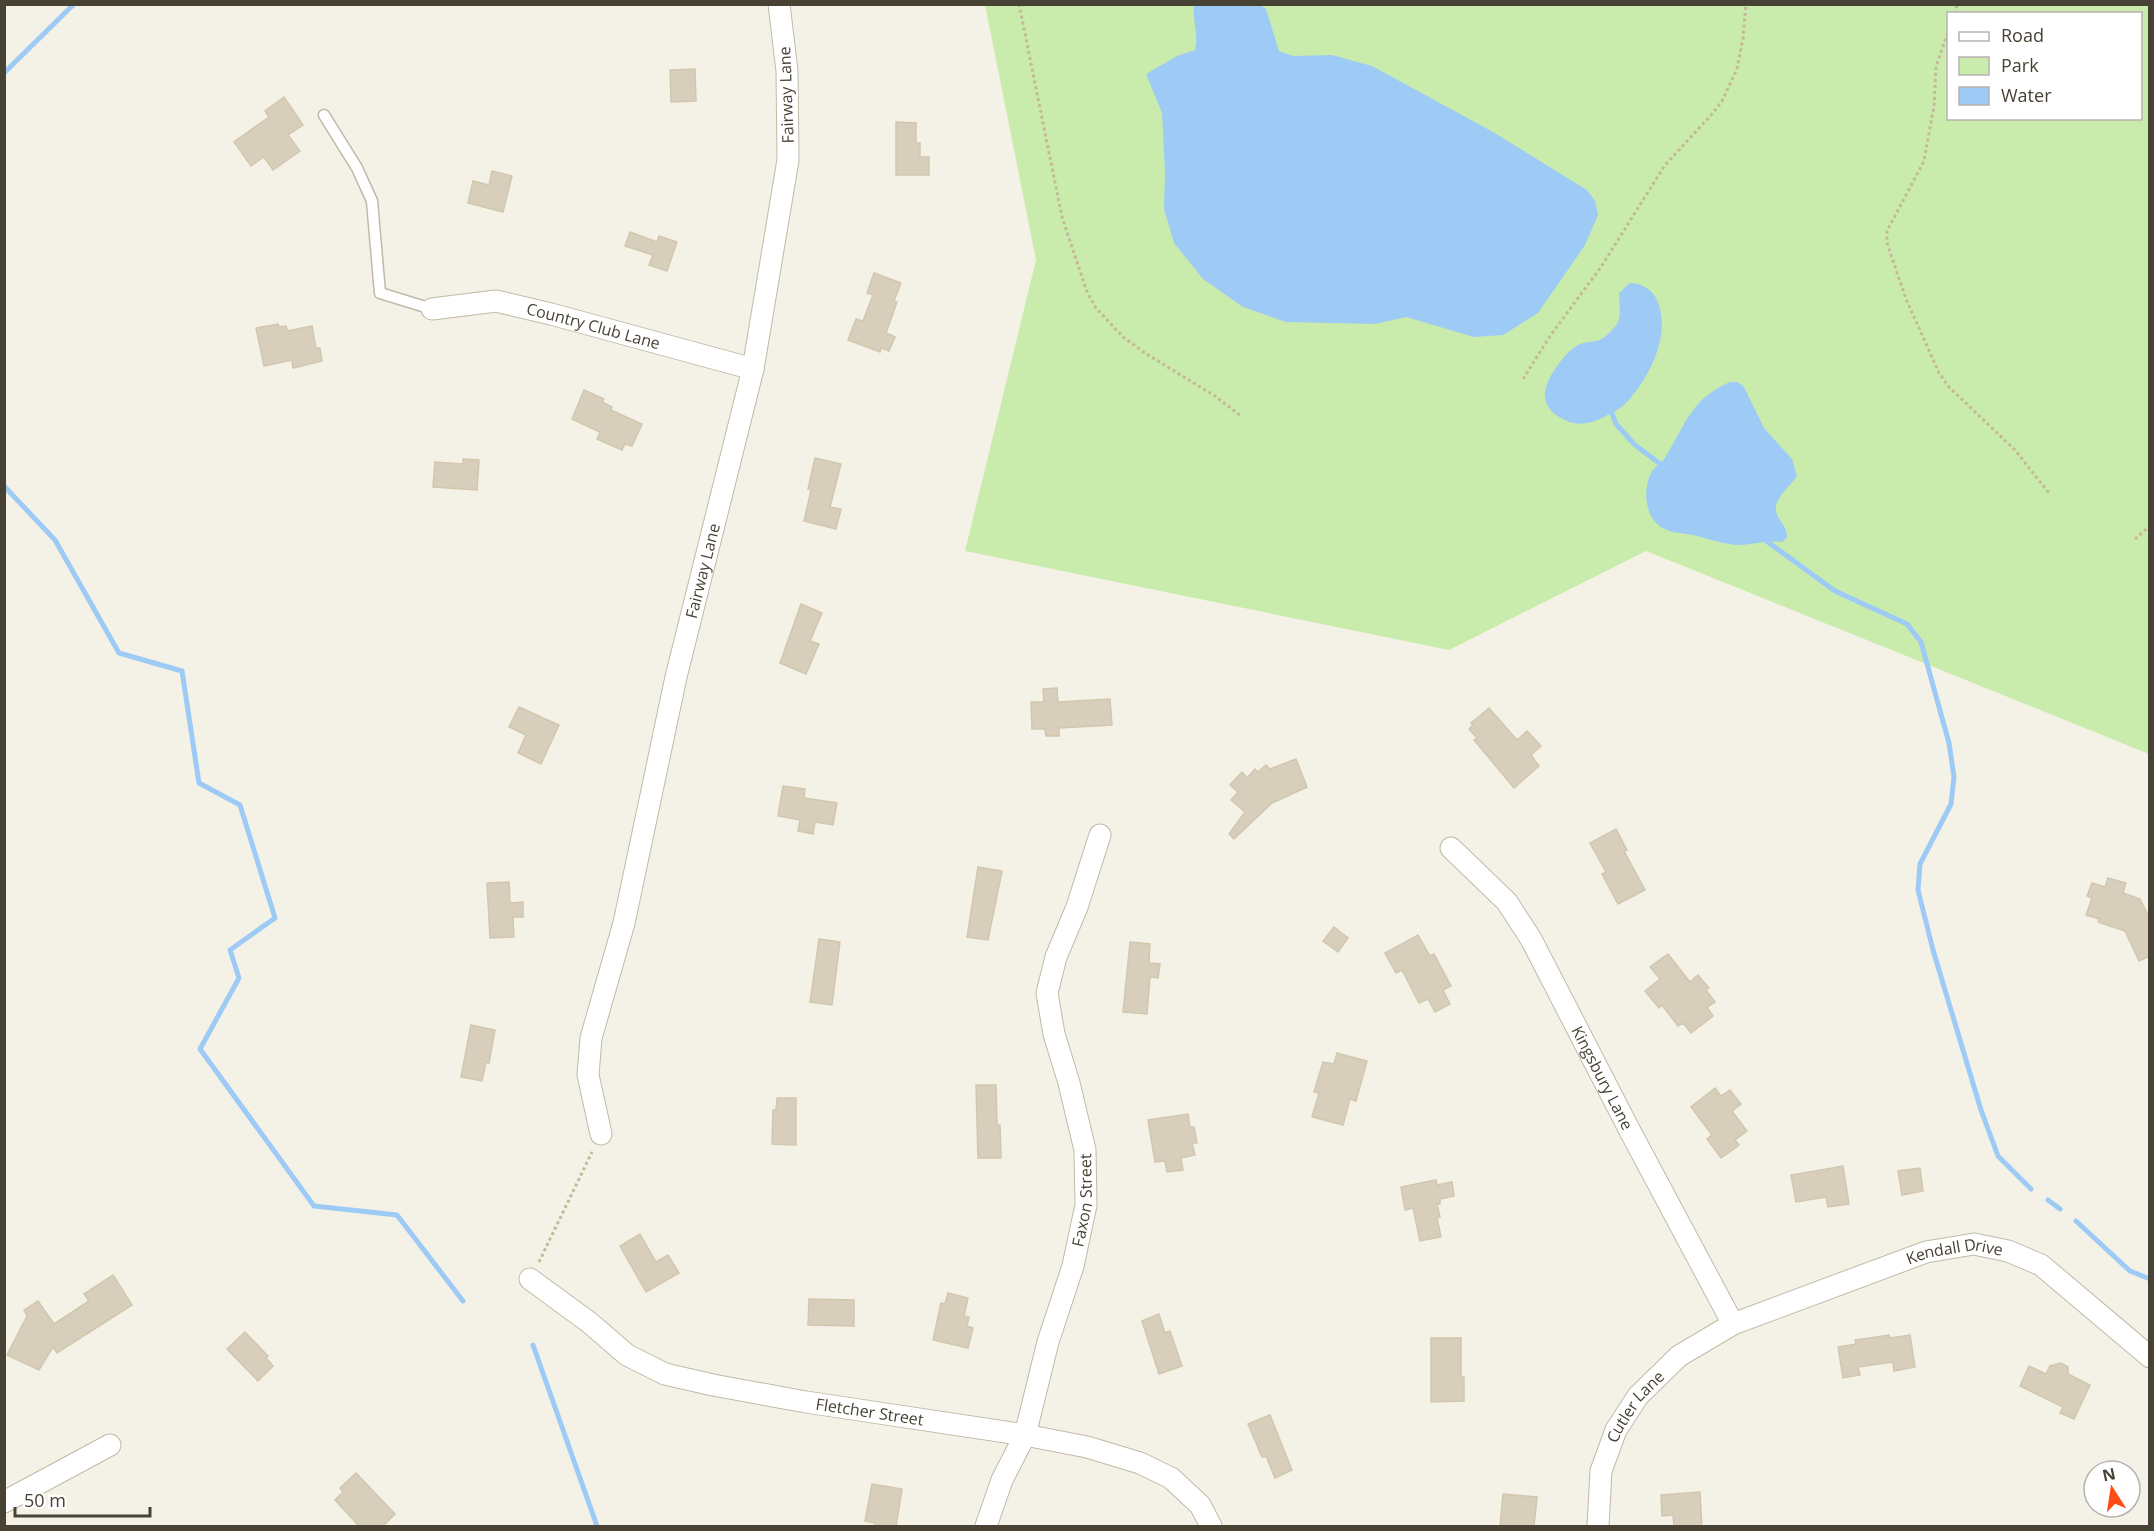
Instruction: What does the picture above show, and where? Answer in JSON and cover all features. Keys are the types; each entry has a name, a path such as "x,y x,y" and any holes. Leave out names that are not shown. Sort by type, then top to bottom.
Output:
{"street":[{"name":"Fairway Lane","path":"601,1134 588,1075 591,1038 624,924 676,676 753,369 788,160 787,71 779,4"},
{"name":"Country Club Lane","path":"432,309 496,302 551,314 753,369"},
{"name":"Faxon Street","path":"986,1527 1002,1480 1025,1435 1048,1342 1073,1266 1086,1205 1085,1150 1069,1083 1054,1034 1047,993 1056,957 1077,907 1100,835"},
{"name":"Kingsbury Lane","path":"1451,848 1507,902 1531,939 1733,1324"},
{"name":"Kendall Drive","path":"1733,1324 1926,1252 1974,1244 2008,1251 2041,1265 2150,1357"},
{"name":"Fletcher Street","path":"530,1279 590,1323 627,1355 665,1374 806,1402 1025,1435 1087,1447 1140,1463 1171,1478 1200,1505 1211,1527"},
{"name":"Cutler Lane","path":"1598,1527 1601,1471 1616,1430 1638,1396 1679,1356 1733,1324"},
{"path":"4,1502 110,1445"}],"lane":[{"path":"324,115 357,168 372,201 380,293 432,309"}],"path":[{"path":"1019,4 1062,217 1087,292 1096,308 1123,337 1145,354 1215,396 1241,416"},
{"path":"1522,379 1561,320 1601,267 1665,165 1722,101 1739,60 1746,4"},
{"path":"1947,36 1936,66 1934,106 1924,161 1887,231 1887,243 1906,299 1939,373 1953,391 2010,444 2049,493"},
{"path":"2135,540 2150,526"},
{"path":"530,1279 601,1134"}],"green space":[{"path":"985,5 2149,5 2149,754 1646,551 1449,650 965,551 1036,260"}],"water":[{"path":"1194,5 1260,5 1266,9 1279,51 1293,56 1332,55 1372,66 1493,132 1587,190 1595,201 1598,215 1585,245 1538,313 1503,335 1474,337 1406,317 1375,324 1286,322 1243,307 1203,279 1174,243 1164,209 1162,113 1146,74 1177,56 1195,50"},
{"path":"1630,283 1642,285 1651,292 1661,311 1660,339 1651,367 1636,392 1614,412 1587,423 1578,424 1561,418 1547,405 1545,397 1545,390 1551,375 1561,360 1578,345 1602,339 1617,324 1620,309 1619,293"},
{"path":"1730,382 1738,382 1744,387 1764,428 1792,459 1797,476 1780,496 1776,508 1787,537 1782,542 1737,545 1673,532 1658,525 1649,512 1646,496 1652,471 1665,458 1698,404 1717,388"}],"building":[{"path":"695,69 696,101 671,102 670,70"},
{"path":"284,97 303,125 288,135 300,151 273,170 264,157 251,166 234,142 269,117 265,111"},
{"path":"896,122 916,123 916,143 920,143 920,157 929,157 929,175 896,175"},
{"path":"492,171 512,176 503,212 468,203 473,181 489,185"},
{"path":"630,232 657,242 659,236 677,242 667,271 649,265 653,255 625,246"},
{"path":"874,273 901,283 886,333 895,337 889,351 881,348 880,352 848,340 856,319 863,321 873,295 867,293"},
{"path":"278,324 279,327 286,326 288,331 312,326 316,348 320,348 322,361 293,368 292,360 264,366 256,328"},
{"path":"584,390 604,399 602,402 612,407 611,410 642,424 632,446 625,444 622,450 597,439 600,432 572,419"},
{"path":"815,458 841,464 830,507 841,509 836,529 804,521"},
{"path":"463,459 479,460 477,490 433,487 435,462 463,464"},
{"path":"801,604 822,613 810,641 819,644 806,674 780,663"},
{"path":"1057,688 1058,702 1110,699 1112,725 1059,728 1059,736 1046,736 1045,729 1032,729 1031,702 1044,702 1043,689"},
{"path":"519,707 559,725 541,764 518,753 526,735 509,727"},
{"path":"1489,708 1517,740 1527,731 1541,746 1531,755 1539,766 1514,788 1474,740 1477,738 1469,729 1473,725 1471,723"},
{"path":"1296,759 1307,787 1272,803 1234,839 1229,834 1245,812 1231,800 1238,792 1230,785 1242,772 1247,778 1255,769 1258,772 1266,765 1270,769"},
{"path":"783,786 805,789 804,798 837,803 833,825 815,822 813,834 798,831 800,820 778,816"},
{"path":"1616,829 1627,850 1624,851 1645,890 1618,904 1602,874 1606,872 1590,843"},
{"path":"978,867 1002,871 988,940 967,937"},
{"path":"2108,878 2126,883 2123,893 2140,899 2150,919 2150,956 2139,961 2125,931 2098,922 2099,919 2086,915 2092,898 2087,896 2092,883 2105,887"},
{"path":"509,882 510,903 523,902 523,917 513,917 514,937 490,938 487,883"},
{"path":"1334,927 1348,938 1338,952 1323,941"},
{"path":"1418,935 1430,956 1434,954 1451,986 1443,990 1450,1004 1435,1012 1428,999 1419,1003 1402,970 1396,973 1385,953"},
{"path":"819,939 840,942 832,1005 810,1002"},
{"path":"1130,942 1150,944 1149,963 1160,964 1158,978 1150,977 1147,1014 1123,1012"},
{"path":"1668,954 1690,982 1698,975 1709,988 1706,990 1715,1002 1707,1007 1713,1016 1691,1033 1683,1023 1678,1026 1662,1005 1659,1008 1645,991 1660,979 1650,967"},
{"path":"471,1025 495,1030 489,1063 486,1062 482,1081 461,1077"},
{"path":"1337,1053 1367,1061 1356,1101 1350,1099 1343,1125 1312,1117 1319,1093 1314,1092 1323,1062 1334,1064"},
{"path":"976,1085 996,1085 1001,1158 978,1158"},
{"path":"1715,1088 1721,1096 1730,1090 1741,1104 1732,1111 1747,1131 1735,1140 1739,1145 1721,1158 1707,1139 1712,1135 1691,1107"},
{"path":"777,1098 796,1098 796,1145 772,1144 773,1110 776,1110"},
{"path":"1188,1114 1190,1127 1194,1127 1197,1143 1192,1143 1195,1155 1181,1158 1183,1170 1167,1172 1165,1161 1155,1162 1148,1120"},
{"path":"1843,1166 1849,1204 1828,1207 1826,1197 1796,1202 1791,1175"},
{"path":"1920,1168 1923,1191 1902,1195 1898,1171"},
{"path":"1436,1180 1437,1185 1452,1182 1454,1196 1440,1199 1440,1204 1437,1204 1441,1237 1420,1241 1413,1208 1405,1210 1401,1187"},
{"path":"640,1234 656,1262 668,1255 679,1273 646,1292 620,1246"},
{"path":"113,1275 132,1305 57,1353 53,1347 39,1370 7,1355 27,1316 24,1310 38,1301 54,1324 89,1301 84,1294"},
{"path":"948,1293 968,1298 964,1316 969,1317 967,1326 973,1328 968,1348 933,1340 941,1303 945,1304"},
{"path":"809,1299 854,1300 854,1326 808,1325"},
{"path":"1159,1314 1165,1333 1170,1331 1182,1366 1159,1374 1142,1321"},
{"path":"245,1332 268,1356 266,1358 273,1366 258,1381 227,1349"},
{"path":"1889,1335 1890,1338 1910,1335 1915,1367 1894,1371 1893,1362 1858,1367 1860,1375 1843,1378 1838,1347 1856,1344 1855,1340"},
{"path":"1431,1338 1461,1338 1461,1377 1464,1377 1464,1401 1431,1402"},
{"path":"2061,1363 2068,1367 2068,1374 2090,1385 2074,1419 2060,1413 2063,1407 2020,1386 2029,1366 2046,1374 2050,1366"},
{"path":"1270,1415 1292,1470 1275,1478 1266,1456 1262,1457 1248,1424"},
{"path":"356,1473 395,1514 382,1527 360,1527 335,1500 343,1492 340,1488"},
{"path":"872,1484 902,1489 896,1527 875,1527 875,1523 865,1521"},
{"path":"1700,1492 1702,1527 1674,1527 1673,1515 1662,1516 1661,1495"},
{"path":"1503,1494 1537,1497 1534,1527 1500,1527"}],"waterway":[{"path":"4,73 74,4"},
{"path":"1610,408 1616,424 1635,445 1663,466"},
{"path":"4,486 55,540 119,653 182,671 199,783 240,805 275,918 230,950 239,978 200,1049 314,1206 397,1215 463,1301"},
{"path":"1761,537 1835,591 1907,624 1921,642 1949,743 1954,777 1951,804 1920,864 1918,890 1933,950 1981,1110 1998,1156 2031,1189"},
{"path":"2048,1200 2060,1209"},
{"path":"2076,1221 2130,1271 2150,1279"},
{"path":"533,1345 597,1526"}]}
